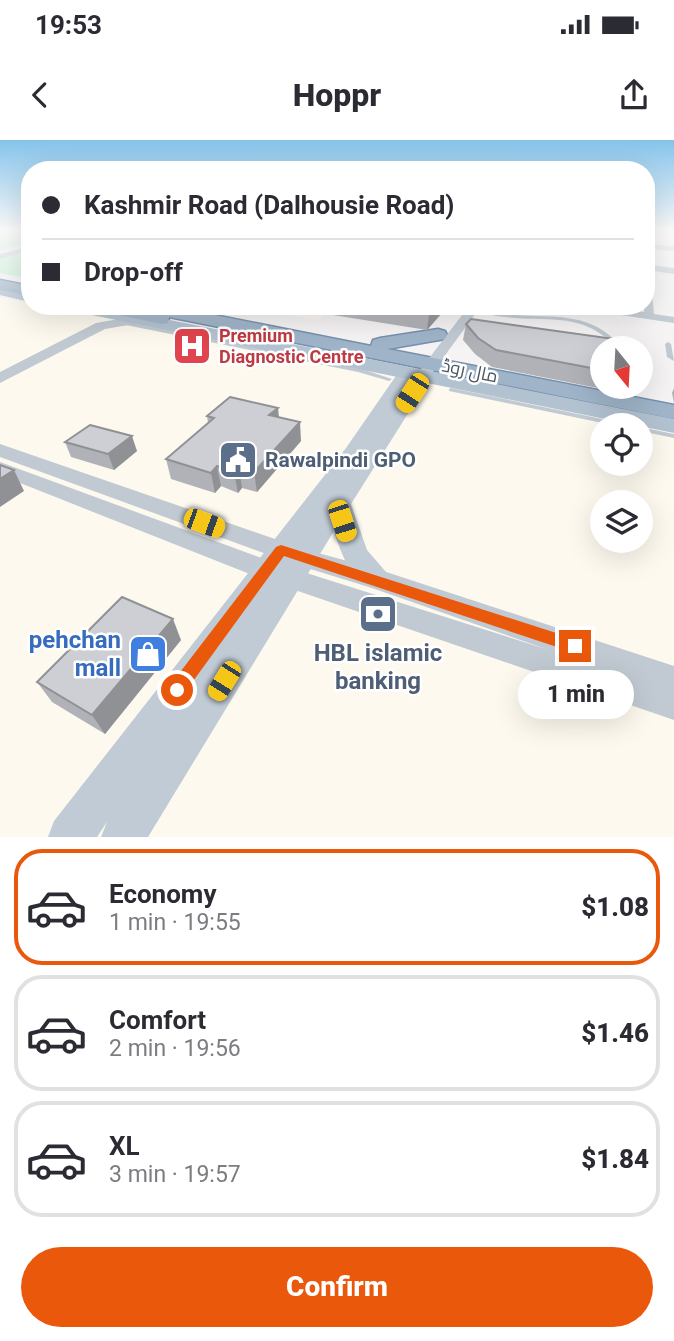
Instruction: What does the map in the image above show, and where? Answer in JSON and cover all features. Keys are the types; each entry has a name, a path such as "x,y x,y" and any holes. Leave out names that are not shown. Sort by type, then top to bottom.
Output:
{"highway":[{"path":"0,277 21,281"},
{"path":"0,285 21,289"},
{"path":"118,316 313,349"},
{"name":"مال روڈ","path":"118,316 293,335 406,375 499,377 674,412"},
{"path":"293,335 386,345 444,338 472,365 499,377"}],"main road":[{"path":"0,291 21,296"},
{"path":"118,316 453,387 674,426"},
{"path":"70,837 285,564 338,504 406,375"},
{"path":"123,837 285,564 406,375"},
{"path":"338,504 355,555 377,579"}],"street":[{"path":"655,269 674,271"},
{"path":"406,375 464,315"},
{"path":"642,315 674,320"},
{"path":"0,377 118,316"},
{"path":"0,450 285,564 377,579 674,680"},
{"path":"0,468 285,564 674,705"}],"lane":[{"path":"508,315 547,316 583,321 601,328 608,336"},
{"path":"513,328 519,317"},
{"path":"668,344 670,358 674,359"},
{"path":"453,387 590,418"},
{"path":"653,432 674,436"}],"shaded area":[{"path":"0,297 21,301 21,315 94,315 601,413 590,413 590,476 653,476 653,423 674,427 674,837 0,837"},
{"path":"287,315 324,315 320,320"}],"green space":[{"path":"0,262 21,262 21,277 0,273"}],"building":[{"path":"471,319 593,336 590,336 590,368 496,350 478,338 466,324"},
{"path":"230,397 278,408 269,415 300,422 254,472 239,468 234,473 217,466 211,473 166,459 214,418 207,416"},
{"path":"90,425 132,436 108,454 65,442"},
{"path":"0,465 14,470 0,479"},
{"path":"122,597 173,619 92,715 37,682"}],"place":[{"name":"Premium Diagnostic Centre","path":"192,346"},
{"name":"Rawalpindi GPO","path":"238,460"},
{"name":"HBL islamic banking","path":"378,614"},
{"name":"pehchan mall","path":"148,654"}],"route":[{"path":"177,690 281,550 377,579 575,646"}]}
